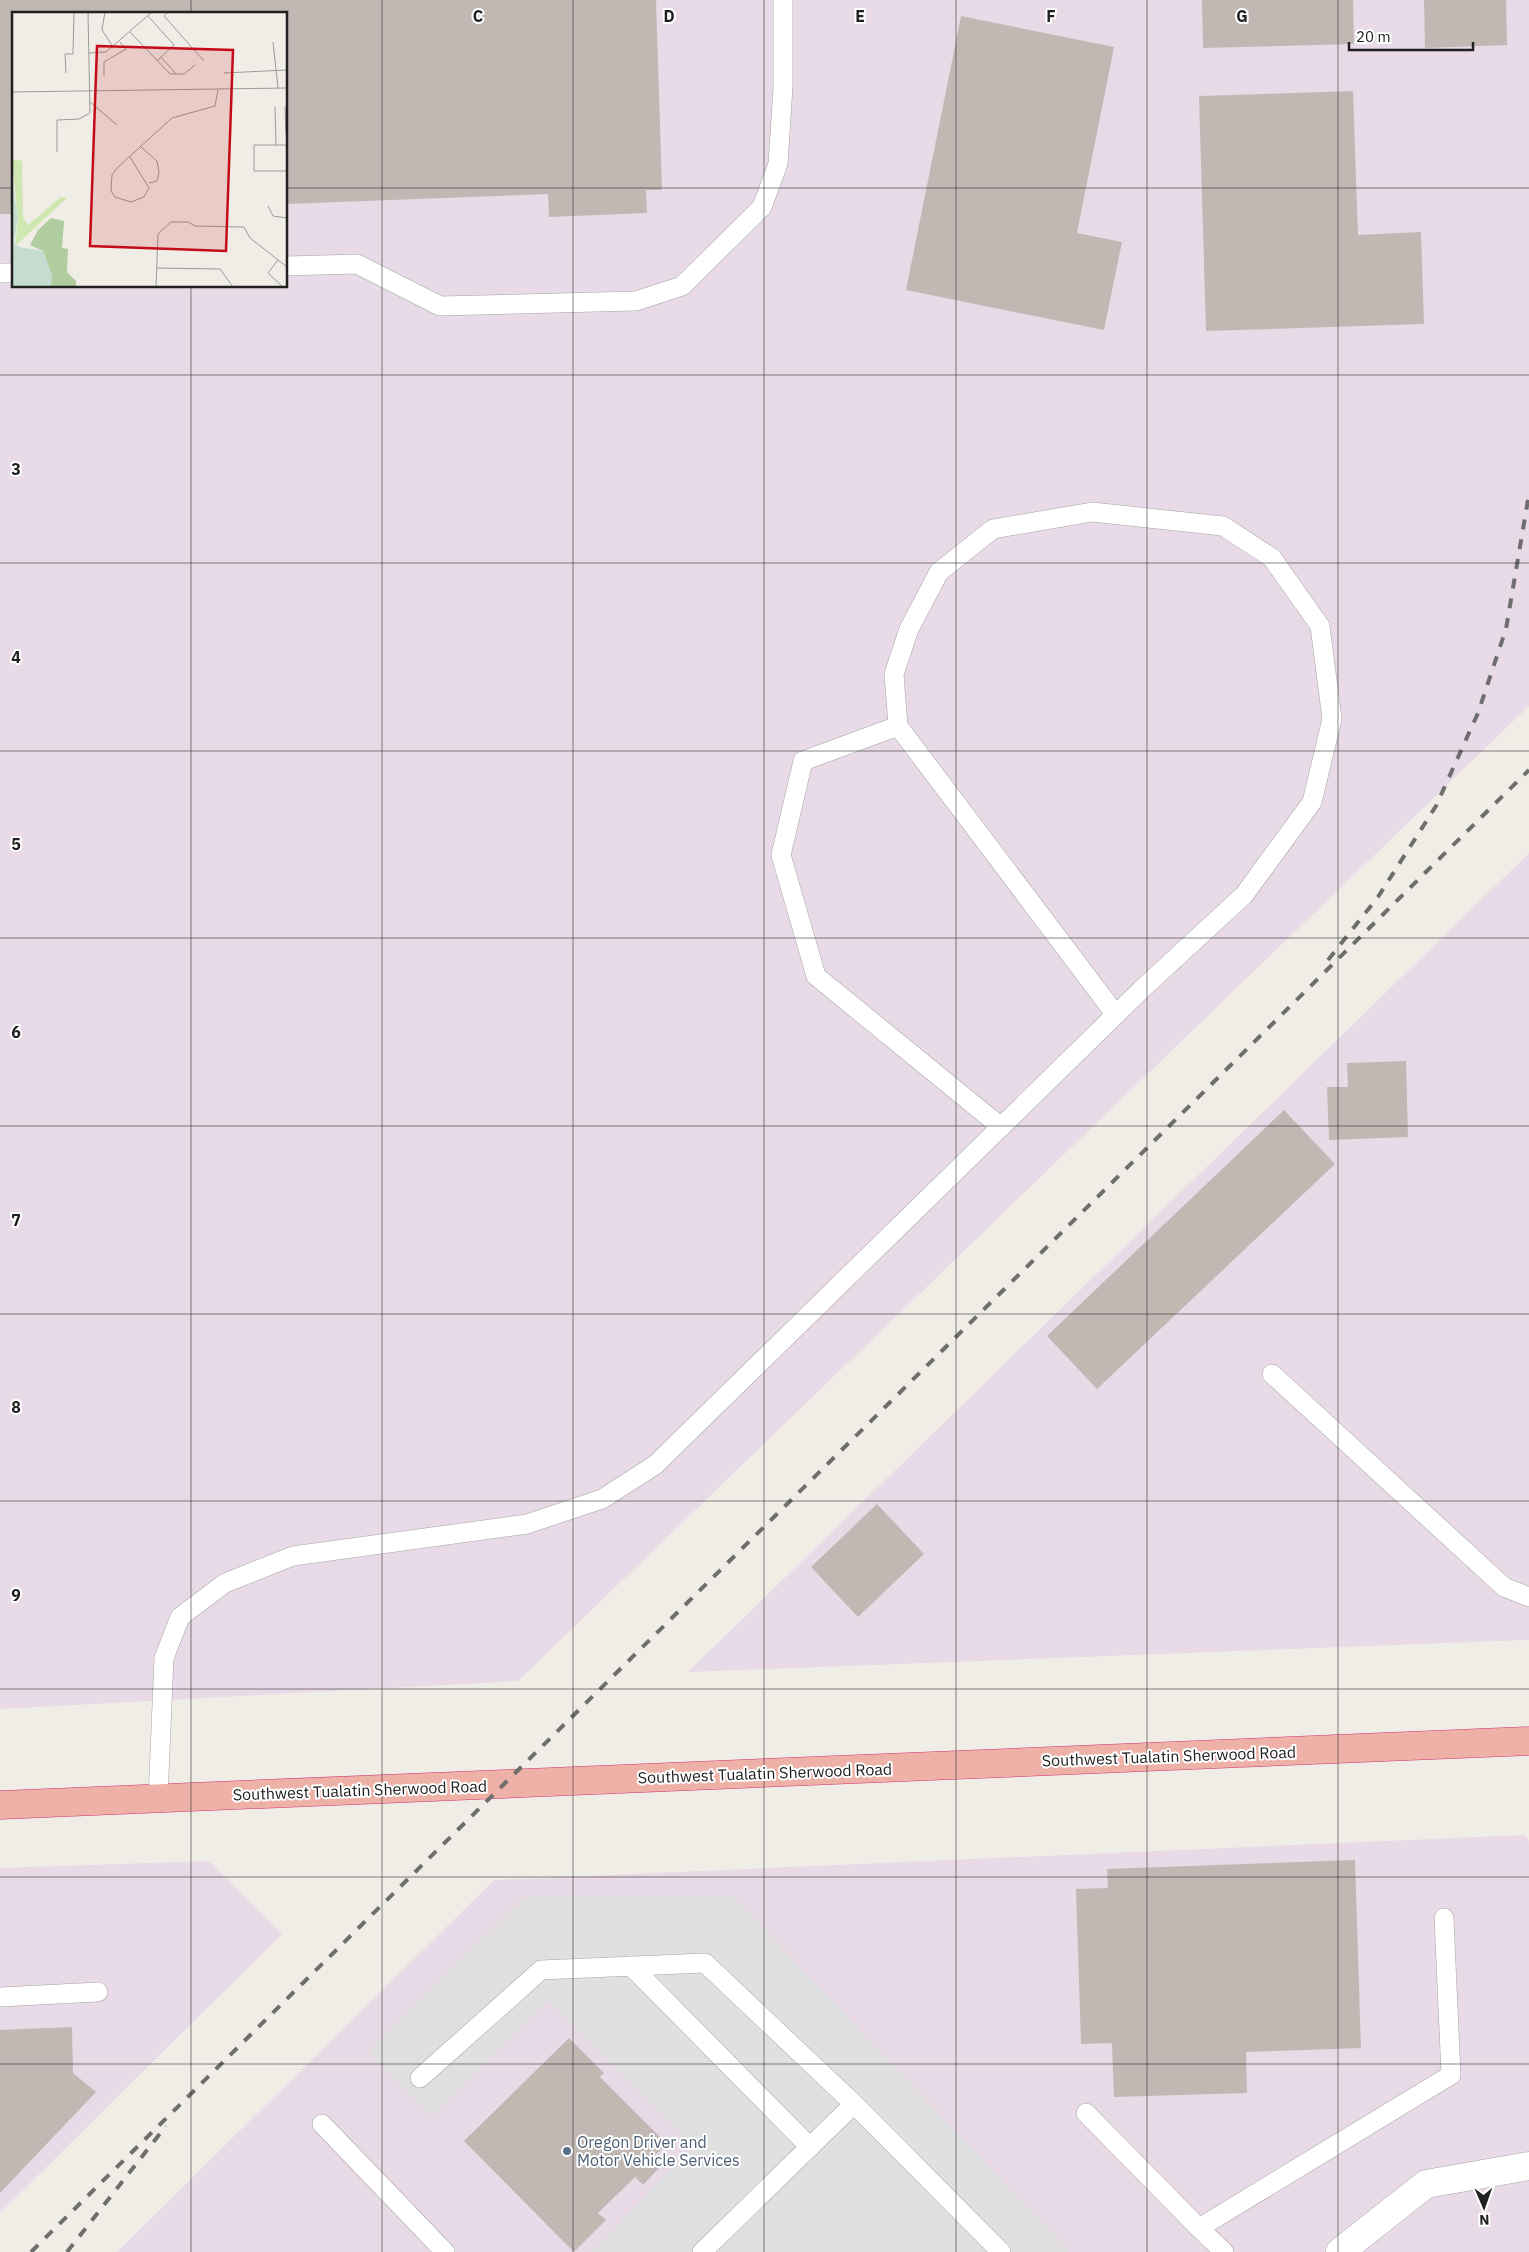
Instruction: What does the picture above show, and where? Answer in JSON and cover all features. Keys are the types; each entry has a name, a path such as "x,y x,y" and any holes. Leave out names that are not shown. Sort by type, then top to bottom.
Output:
{"highway":[{"name":"Southwest Tualatin Sherwood Road","path":"0,1805 1529,1741"}],"street":[{"path":"1347,2250 1426,2184 1529,2166"}],"lane":[{"path":"288,266 357,264 440,306 636,301 682,286 762,207 772,181 778,164 783,87 783,0"},
{"path":"158,1798 164,1658 180,1616 225,1583 292,1556 527,1524 602,1500 655,1465 1116,1015 1244,895 1312,802 1332,720 1320,626 1272,558 1223,526 1092,512 993,530 939,572 909,629 894,674 898,726 1116,1015"},
{"path":"898,726 804,761 781,856 816,976 1001,1127"},
{"path":"1272,1374 1504,1587 1529,1597"},
{"path":"1199,2228 1451,2075 1444,1918"},
{"path":"420,2078 541,1970 705,1963 854,2104 1001,2252"},
{"path":"631,1966 810,2147"},
{"path":"0,1997 98,1992"},
{"path":"702,2252 854,2104"},
{"path":"1086,2113 1224,2252"},
{"path":"322,2124 445,2252"}],"shaded area":[{"path":"0,0 1529,0 1529,706 518,1681 0,1709"},
{"path":"1529,853 1529,1640 688,1672"},
{"path":"1524,1835 1529,1841 1529,2252 117,2252 494,1880"},
{"path":"209,1861 282,1934 0,2213 0,1868"},
{"path":"733,1896 1070,2252 591,2252 693,2147 547,2000 431,2116 368,2051 525,1897"}],"building":[{"path":"0,0 656,0 662,190 646,190 647,213 549,217 548,194 288,204 288,12 12,12 12,214 0,214"},
{"path":"1202,0 1353,0 1354,44 1203,48"},
{"path":"1424,0 1506,0 1507,45 1425,48"},
{"path":"961,16 1114,47 1077,233 1122,242 1104,330 906,290"},
{"path":"1353,91 1358,235 1421,232 1424,324 1206,331 1199,96"},
{"path":"1406,1061 1408,1137 1329,1140 1327,1087 1348,1087 1347,1063"},
{"path":"1284,1110 1335,1164 1097,1389 1047,1336"},
{"path":"877,1504 924,1554 858,1617 811,1567"},
{"path":"1355,1860 1361,2048 1246,2052 1247,2093 1114,2097 1112,2043 1081,2044 1076,1889 1108,1888 1107,1869"},
{"path":"72,2027 73,2073 96,2092 0,2193 0,2030"},
{"name":"Oregon Driver and Motor Vehicle Services","path":"569,2038 604,2073 600,2077 667,2144 653,2157 661,2166 643,2185 635,2177 598,2213 606,2220 574,2252 464,2141"}],"railway":[{"path":"1328,960 1378,897 1436,806 1478,713 1506,629 1529,494"},
{"path":"31,2252 1529,770"},
{"path":"67,2252 166,2126"}],"place":[{"name":"Oregon Driver and Motor Vehicle Services","path":"567,2151"}]}
